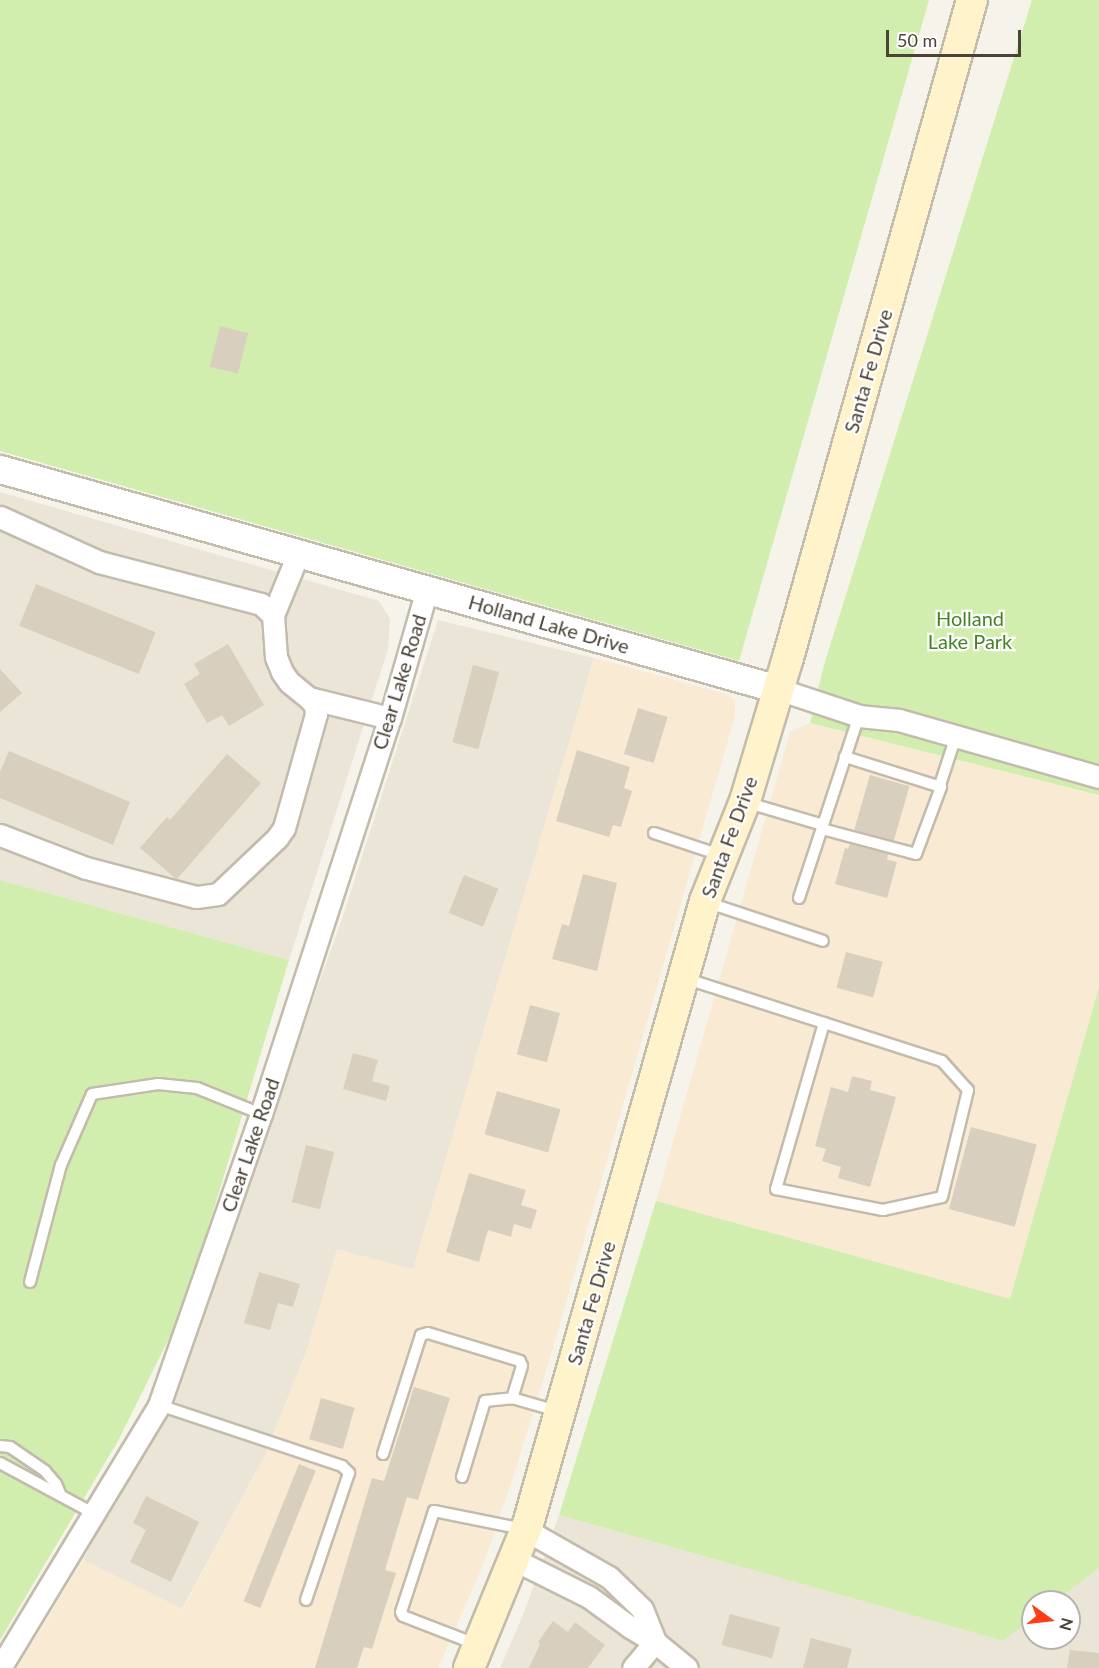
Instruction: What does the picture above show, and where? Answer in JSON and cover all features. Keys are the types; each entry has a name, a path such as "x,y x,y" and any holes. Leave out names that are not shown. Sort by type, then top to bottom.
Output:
{"main road":[{"name":"Santa Fe Drive","path":"474,1657 526,1530 705,902 745,801 778,689 972,0"}],"street":[{"name":"Holland Lake Drive","path":"0,469 778,689 859,716 899,720 1099,777"},
{"path":"0,517 99,562 251,600 261,604 273,615"},
{"path":"0,835 86,868 196,897 218,894 277,838 284,828 316,714 315,705 289,682 276,657 273,615 298,554"},
{"name":"Clear Lake Road","path":"0,1668 159,1405 261,1114 390,718 427,589"},
{"path":"309,698 390,718"},
{"path":"526,1530 609,1577 642,1609 655,1641"},
{"path":"514,1560 589,1597 630,1627 655,1641 687,1668"},
{"path":"633,1668 655,1641"}],"lane":[{"path":"799,898 859,716"},
{"path":"745,801 916,855 956,736"},
{"path":"845,757 940,785"},
{"path":"654,833 723,856"},
{"path":"705,902 823,941"},
{"path":"684,978 824,1023 942,1061 968,1090 942,1197 883,1210 776,1189 824,1023"},
{"path":"30,1282 61,1165 92,1094 158,1084 197,1088 261,1114"},
{"path":"383,1454 421,1335 428,1333 520,1361 522,1366 512,1398"},
{"path":"462,1477 486,1401 512,1398 560,1412"},
{"path":"159,1405 342,1466 349,1473 306,1600"},
{"path":"0,1446 10,1447 45,1471 56,1484 61,1496"},
{"path":"0,1463 93,1513"},
{"path":"474,1657 403,1616 401,1612 434,1511 526,1530"}],"shaded area":[{"path":"0,492 379,601 390,619 388,649 289,960 0,880"},
{"path":"438,620 594,658 413,1270 337,1250 306,1352 264,1457 182,1609 83,1560 175,1386 343,916"},
{"path":"594,658 726,694 735,701 735,716 555,1341 517,1465 484,1563 438,1668 17,1668 83,1560 183,1609 264,1457 306,1352 337,1249 413,1269"},
{"path":"810,723 1099,795 1099,987 1010,1300 656,1201 790,732"},
{"path":"559,1515 1003,1641 1021,1627 1021,1650 1081,1650 1081,1590 1071,1590 1099,1568 1099,1668 500,1668 523,1615"}],"green space":[{"path":"0,0 929,0 739,661 0,451"},
{"name":"Holland Lake Park","path":"1032,0 1099,0 1099,795 810,723 824,665"},
{"path":"0,880 289,960 184,1308 119,1439 0,1640"},
{"path":"1099,987 1099,1568 1071,1590 1021,1590 1021,1627 1003,1641 559,1515 656,1201 1010,1299"}],"building":[{"path":"220,326 248,333 238,374 210,367"},
{"path":"36,584 156,632 139,674 19,626"},
{"path":"228,644 264,705 229,726 222,715 207,723 184,684 200,674 194,664"},
{"path":"473,665 499,672 478,749 452,742"},
{"path":"0,669 22,693 0,712"},
{"path":"638,708 668,717 654,763 624,754"},
{"path":"577,750 630,767 624,788 632,791 621,827 613,825 609,837 556,821"},
{"path":"9,751 130,802 113,845 0,798 0,772"},
{"path":"227,754 261,783 177,879 140,848 167,817 170,820"},
{"path":"870,775 909,786 894,841 854,830"},
{"path":"850,844 888,854 887,860 897,862 887,898 835,884 845,848 848,849"},
{"path":"583,874 617,883 597,971 552,959 562,924 569,926"},
{"path":"464,875 498,889 483,927 449,913"},
{"path":"846,952 883,962 873,998 836,988"},
{"path":"530,1005 560,1013 547,1062 517,1054"},
{"path":"353,1053 378,1060 372,1081 390,1086 386,1101 343,1089"},
{"path":"852,1076 872,1081 870,1090 896,1097 870,1187 838,1178 841,1167 822,1161 826,1149 815,1146 831,1087 848,1092"},
{"path":"497,1091 560,1109 548,1152 485,1134"},
{"path":"971,1127 1037,1145 1015,1227 949,1209"},
{"path":"306,1145 334,1152 320,1209 292,1202"},
{"path":"469,1173 526,1190 521,1205 537,1210 531,1229 514,1224 511,1237 488,1230 479,1262 446,1252"},
{"path":"259,1272 300,1284 293,1307 278,1303 270,1330 244,1323"},
{"path":"414,1387 450,1398 418,1500 407,1497 385,1570 396,1573 372,1649 364,1647 357,1668 315,1668 372,1478 384,1481"},
{"path":"321,1398 355,1408 343,1449 309,1439"},
{"path":"299,1464 316,1471 260,1608 244,1601"},
{"path":"146,1496 199,1522 171,1582 130,1562 146,1530 133,1523"},
{"path":"730,1614 780,1627 772,1658 722,1645"},
{"path":"553,1621 568,1632 575,1622 605,1645 588,1668 529,1668 540,1644 538,1642"},
{"path":"811,1638 852,1649 847,1668 803,1668"},
{"path":"1070,1650 1099,1653 1099,1668 1067,1668"}]}
